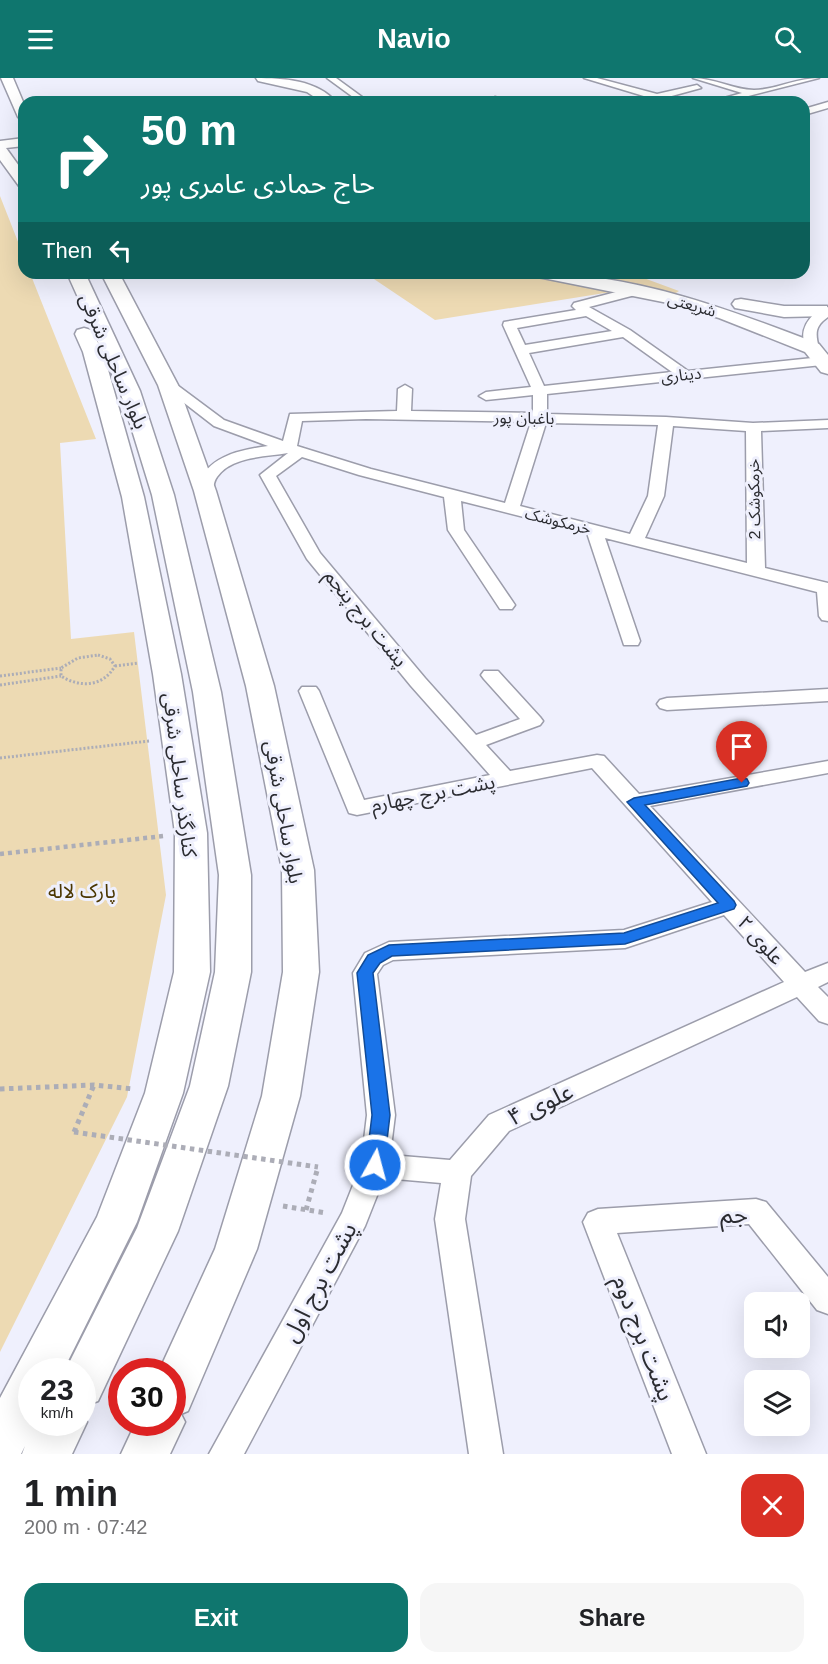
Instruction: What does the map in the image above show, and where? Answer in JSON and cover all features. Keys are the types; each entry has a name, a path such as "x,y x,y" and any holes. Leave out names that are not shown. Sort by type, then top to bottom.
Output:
{"main road":[{"path":"7,78 18,105"},
{"path":"262,78 297,84 326,96"},
{"path":"286,78 304,82 326,96"},
{"path":"0,145 18,143"},
{"path":"0,150 18,179"},
{"name":"بلوار ساحلی شرقی","path":"69,279 130,391 130,437 163,495 207,692 235,875 233,972 209,1086 161,1220 95,1358"},
{"name":"بلوار ساحلی شرقی","path":"113,279 168,385 205,491 260,686 298,870 301,972 281,1096 236,1249 186,1363"},
{"name":"شریعتی","path":"574,279 671,298 725,315 821,359"},
{"name":"شریعتی","path":"657,279 684,289 761,310 791,313 827,311"},
{"name":"کنارگذر ساحلی شرقی","path":"46,1358 116,1222 164,1093 192,972 191,833 167,674 133,497 130,437"},
{"path":"0,1446 18,1412"},
{"path":"46,1454 56,1436"},
{"path":"145,1454 154,1436"}],"street":[{"path":"331,78 357,96"},
{"path":"588,78 654,96"},
{"path":"738,96 782,88 815,78"},
{"path":"616,85 634,82"},
{"path":"679,83 697,83 753,92"},
{"path":"660,96 697,83 731,96"},
{"path":"810,110 828,105"},
{"path":"635,291 578,306 625,333 684,374"},
{"path":"821,359 808,334 812,321 827,311"},
{"path":"511,510 540,418 540,392 509,325 588,312"},
{"path":"521,350 625,333"},
{"name":"دیناری","path":"486,396 540,392 821,359"},
{"name":"خرمکوشک","path":"168,385 219,423 294,449 452,495 827,588"},
{"path":"404,416 405,389"},
{"name":"باغبان پور","path":"294,449 296,417 540,418 666,421 753,427 828,424"},
{"path":"635,541 656,496 666,421"},
{"name":"خرمکوشک 2","path":"753,427 756,571"},
{"path":"205,491 208,477 221,465 242,456 294,449"},
{"name":"پشت برج پنجم","path":"294,449 268,475 313,555 418,682 505,779"},
{"path":"452,495 456,530 506,605"},
{"path":"594,530 631,641"},
{"path":"827,588 828,616"},
{"path":"472,743 533,721 491,675"},
{"name":"پشت برج چهارم","path":"309,691 357,808 597,761"},
{"path":"667,704 828,695"},
{"name":"علوی ۲","path":"597,761 828,1014"},
{"path":"634,802 828,767"},
{"name":"پشت برج اول","path":"226,1454 355,1217 375,1165 381,1115 365,973 374,959 389,951 625,939 729,905"},
{"name":"علوی ۴","path":"457,1172 499,1123 828,972"},
{"path":"375,1165 457,1172 450,1219 486,1454"},
{"name":"جم","path":"598,1222 756,1211 828,1300"},
{"name":"پشت برج دوم","path":"598,1222 689,1454"}],"path":[{"path":"0,676 61,668 77,658 98,655 110,659 114,666 111,675 100,682 84,685 69,683 61,676 61,668"},
{"path":"0,685 61,676"},
{"path":"0,759 177,738"},
{"path":"0,854 191,833"},
{"path":"94,1085 74,1132 318,1167 306,1210"},
{"path":"0,1089 94,1085 164,1093"}],"green space":[{"name":"پارک لاله","path":"0,196 18,242 18,279 32,279 96,439 60,443 71,639 134,632 166,895 127,1097 0,1352"},
{"path":"374,279 547,279 611,292 435,320"},
{"path":"590,279 646,279 679,291 673,295"}],"route":[{"path":"375,1165 381,1115 365,973 374,959 389,951 625,939 729,905 634,802 742,783"}]}
